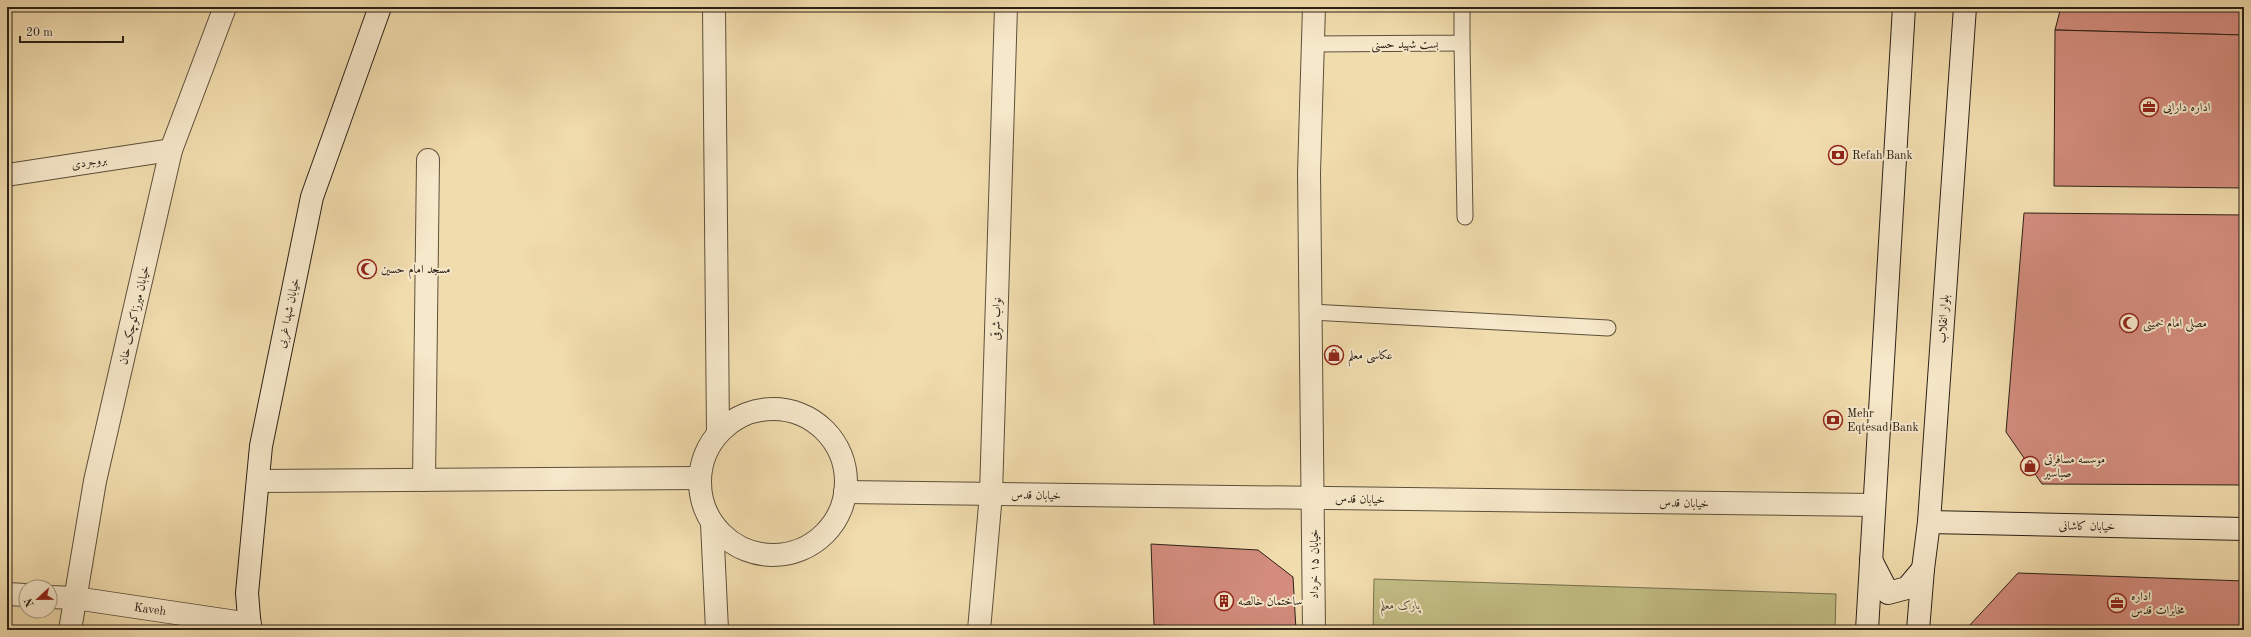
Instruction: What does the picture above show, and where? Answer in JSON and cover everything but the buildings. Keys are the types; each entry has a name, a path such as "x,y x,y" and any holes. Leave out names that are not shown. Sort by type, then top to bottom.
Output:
{"street":[{"name":"خیابان میرزاکوچک خان","path":"70,630 96,481 171,150 225,7"},
{"name":"خیابان شهدا غربی","path":"250,627 247,593 261,446 312,197 380,7"},
{"path":"714,7 718,433"},
{"name":"نواب شرقی","path":"979,630 991,494 1006,7"},
{"name":"خیابان ۱۵ خرداد","path":"1314,7 1309,173 1314,630"},
{"path":"1867,630 1904,7"},
{"name":"بلوار انقلاب","path":"1918,630 1923,569 1929,522 1965,7"},
{"name":"بروجردی","path":"7,175 171,150"},
{"path":"424,480 428,160"},
{"path":"760,410 784,410 807,418 827,433 840,453 846,477 845,492 844,501 834,523 818,541 796,552 773,556 750,552 728,541 712,523 702,501 700,478 706,454 718,433 737,418 760,410"},
{"path":"258,481 700,478"},
{"name":"خیابان قدس","path":"845,492 1874,505"},
{"name":"خیابان کاشانی","path":"1929,522 2244,529"},
{"path":"712,523 716,630"},
{"path":"1871,559 1888,593 1907,588 1923,569"},
{"path":"7,594 18,595"},
{"name":"Kaveh","path":"58,597 75,598 250,627"}],"lane":[{"path":"1462,7 1465,217"},
{"name":"بست شهید حسنی","path":"1312,44 1462,43"},
{"path":"1311,312 1608,328"}],"green space":[{"name":"پارک معلم","path":"1374,579 1836,594 1835,630 1373,630"}],"place":[{"name":"اداره دارایی","path":"2149,107"},
{"name":"Refah Bank","path":"1838,155"},
{"name":"مسجد امام حسین","path":"367,269"},
{"name":"مصلی امام خمینی","path":"2129,323"},
{"name":"عکاسی معلم","path":"1334,355"},
{"name":"Mehr Eqtesad Bank","path":"1833,420"},
{"name":"موسسه مسافرتی صباسیر","path":"2030,466"},
{"name":"ساختمان خالصه","path":"1224,601"},
{"name":"اداره مخابرات قدس","path":"2117,603"}]}
